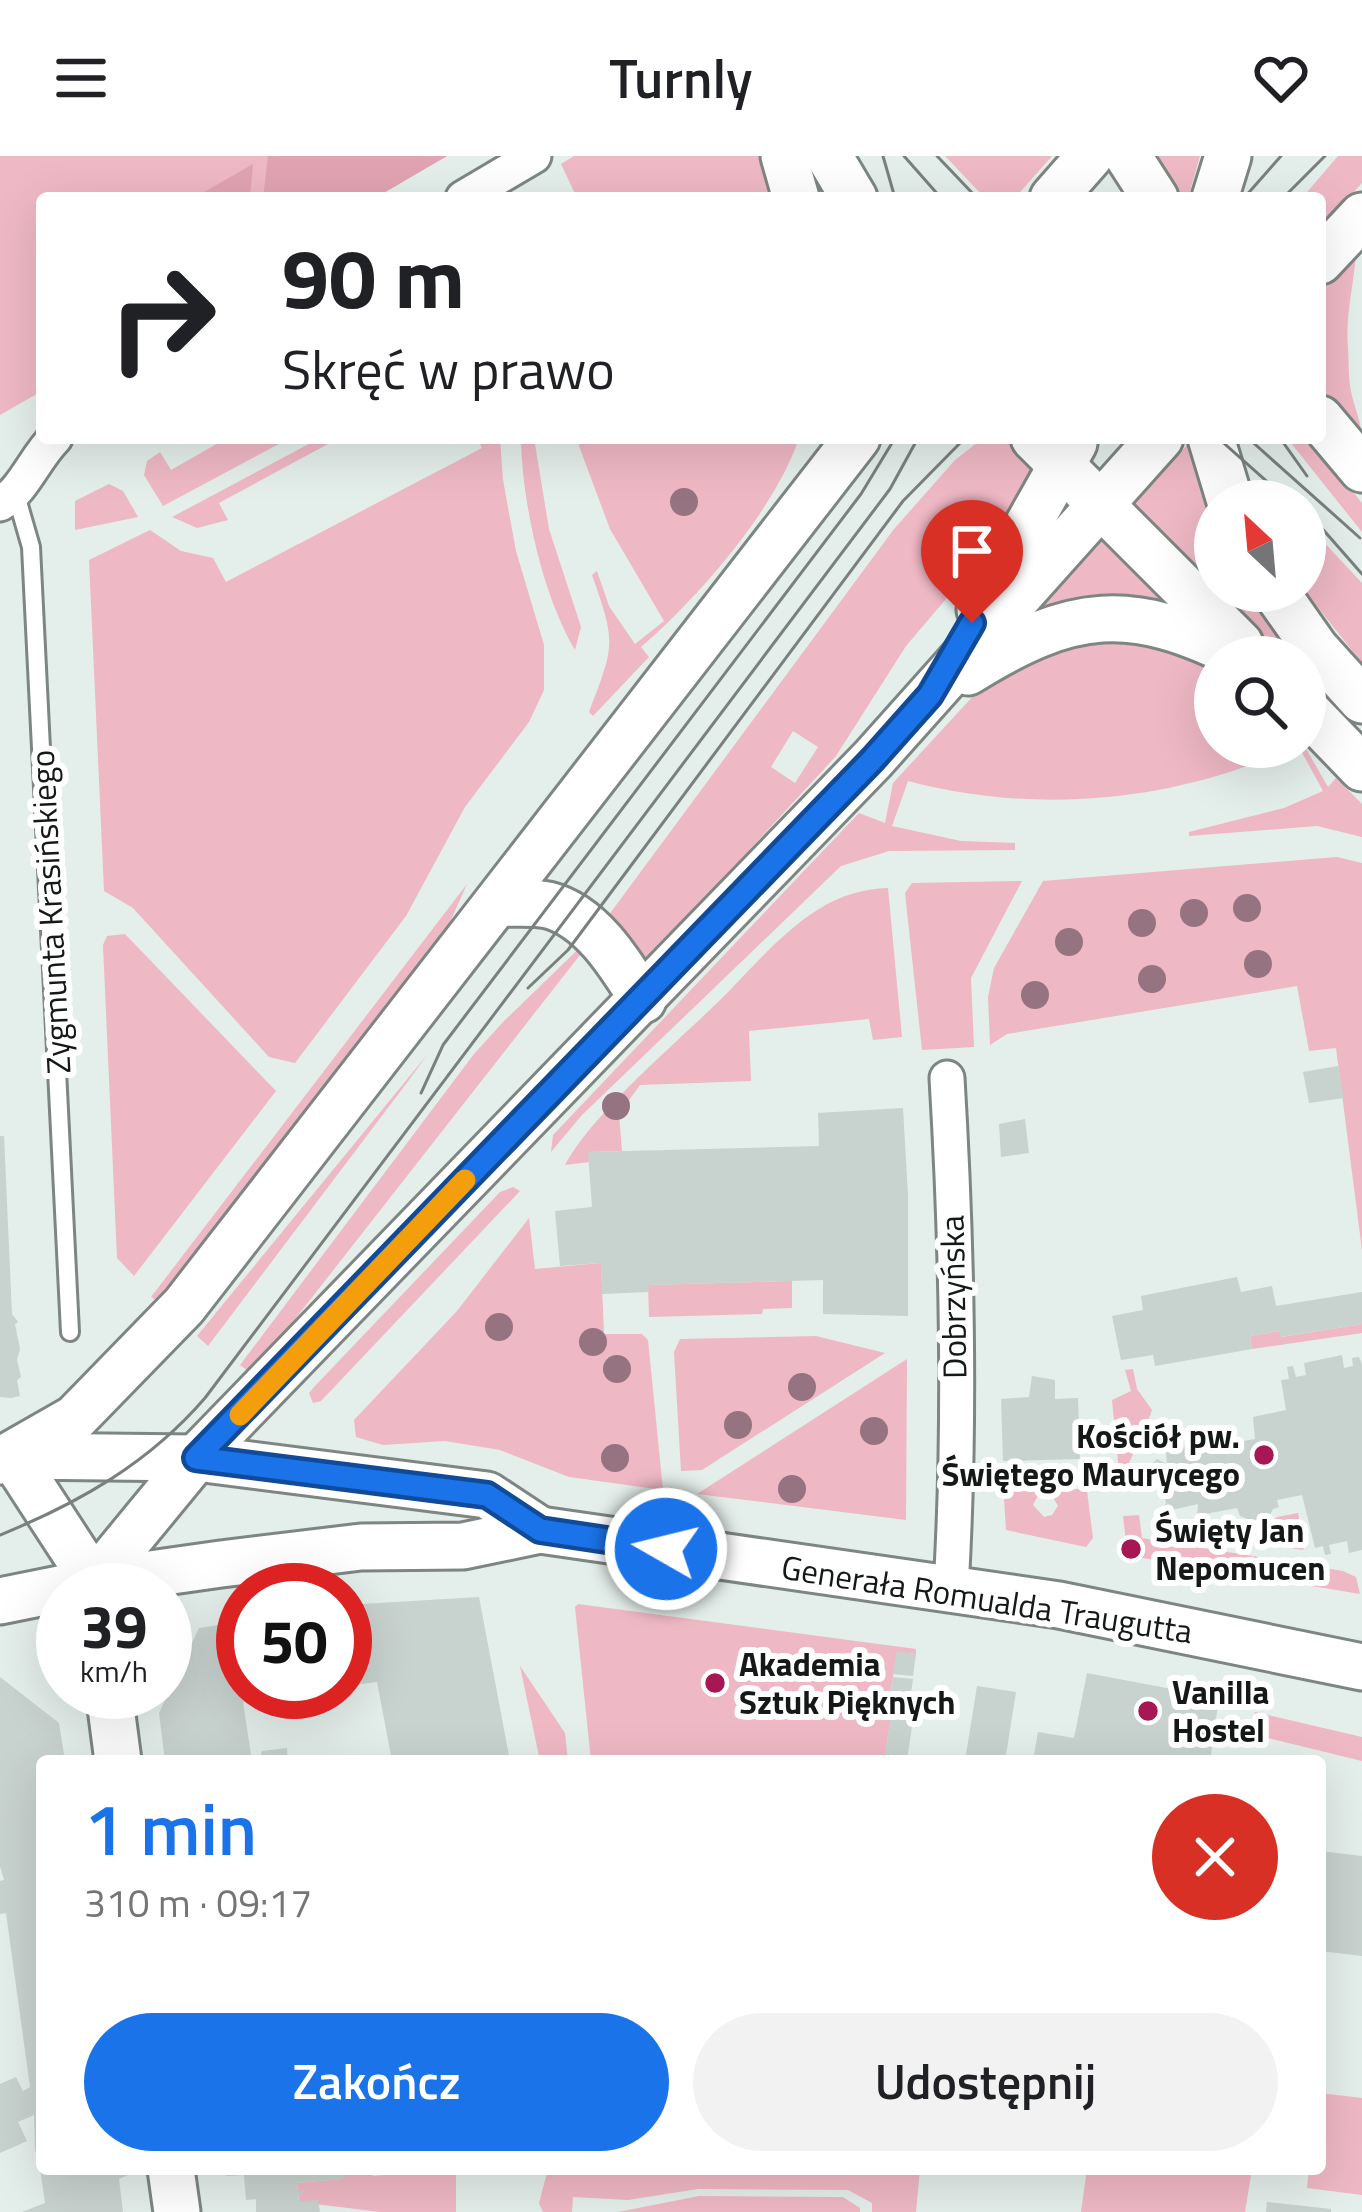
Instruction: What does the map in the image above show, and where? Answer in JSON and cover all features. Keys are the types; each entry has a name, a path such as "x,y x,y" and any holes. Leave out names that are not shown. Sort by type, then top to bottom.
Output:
{"main road":[{"path":"784,156 794,192"},
{"path":"829,156 850,192"},
{"path":"1059,192 1090,156"},
{"path":"1128,156 1136,192"},
{"path":"1128,156 1151,192"},
{"path":"1217,192 1228,156"},
{"path":"1326,254 1362,215"},
{"path":"1326,425 1362,469"},
{"path":"814,492 820,444"},
{"path":"78,1563 6,1458 75,1418 184,1306 852,444"},
{"path":"112,1563 196,1458 643,1000 930,695 1155,444"},
{"path":"1213,444 1224,480"},
{"path":"930,695 1058,448 1099,506 1232,636"},
{"path":"1290,612 1362,700"},
{"path":"930,695 1036,633 1108,618 1144,620 1200,636"},
{"path":"1326,730 1362,767"},
{"path":"499,903 548,905 585,926 619,961 643,1000"},
{"name":"Generała Romualda Traugutta","path":"6,1458 196,1458 487,1495 540,1530"},
{"name":"Generała Romualda Traugutta","path":"192,1571 349,1548 463,1546 540,1530 1059,1605 1362,1667"},
{"name":"Generała Romualda Traugutta","path":"0,1601 36,1595"},
{"path":"113,1719 117,1755"},
{"path":"172,2175 177,2212"}],"street":[{"path":"473,192 534,156"},
{"path":"8,499 49,444"},
{"name":"Dobrzyńska","path":"946,1078 954,1258 951,1588"}],"lane":[{"name":"Zygmunta Krasińskiego","path":"8,499 31,547 70,1332"}],"shaded area":[{"path":"0,156 447,156 385,192 36,192 36,394 0,415"},
{"path":"268,156 447,156 385,192 264,192"},
{"path":"574,156 763,156 773,192 574,192 561,164"},
{"path":"945,156 1052,156 1020,192 979,192"},
{"path":"1152,156 1200,156 1190,192 1175,192"},
{"path":"1338,156 1362,156 1362,183 1326,222 1326,192 1307,192"},
{"path":"253,164 251,192 204,192"},
{"path":"1356,253 1348,324 1349,372 1362,442 1326,397 1326,282"},
{"path":"216,444 279,444 163,506 144,475 147,461 160,452 171,470"},
{"path":"309,444 328,444 219,503 228,520 197,528 172,517"},
{"path":"480,444 500,444 516,551 544,645 544,690 529,722 465,807 406,916 295,1063 269,1057 133,908 104,891 89,560 150,530 181,551 213,558 226,582 482,448"},
{"path":"521,444 535,444 549,529 581,627 575,650 553,602 525,490"},
{"path":"578,444 797,444 753,523 710,578 641,647 649,657 593,716 589,712 609,644 592,575 597,571 609,606 635,644 664,621 610,529"},
{"path":"975,444 1009,444 1033,470 968,573 906,646 836,756 627,983 580,955 252,1374 240,1365 474,1054 597,931 894,529 955,460","holes":["793,731 818,747 795,783 771,767"]},
{"path":"1188,444 1194,444 1205,480 1194,480 1194,569 1129,506"},
{"path":"1292,444 1314,444 1362,503 1362,532 1326,487 1326,480 1321,480"},
{"path":"109,484 123,491 138,517 75,530 75,501"},
{"path":"1102,535 1178,609 1047,612 1040,604"},
{"path":"1326,544 1362,583 1362,663 1322,612 1326,612"},
{"path":"1238,612 1265,612 1280,636 1262,636"},
{"path":"1123,637 1194,655 1194,768 1241,768 1153,791 1055,800 956,792 908,781 892,826 961,841 1015,843 1015,850 889,851 841,866 582,1115 551,1152 553,1135 859,813 885,823 893,783 987,681 1053,646"},
{"path":"1310,768 1317,768 1328,787 1336,778 1362,804 1362,837 1317,826 1189,836 1189,832 1284,808 1323,791"},
{"path":"1337,857 1362,863 1362,1250 1336,1048 1309,1051 1297,986 1007,1034 990,1045 988,997 994,968 1043,881"},
{"path":"1022,881 971,978 974,1047 922,1050 905,893 912,883"},
{"path":"467,884 442,940 310,1113 157,1301 151,1297"},
{"path":"888,888 902,1037 873,1040 869,1019 749,1031 751,1081 640,1085 619,1114 622,1151 589,1152 589,1162 565,1165 613,1103 791,929 836,900"},
{"path":"125,934 276,1091 134,1276 117,1258 103,945 107,936"},
{"path":"427,1055 409,1080 208,1346 197,1336"},
{"path":"513,1187 520,1191 321,1401 313,1403 309,1393 314,1387 500,1192"},
{"path":"529,1218 535,1269 601,1263 604,1334 642,1334 648,1340 663,1490 569,1477 500,1450 445,1441 383,1445 356,1437 354,1420 457,1311"},
{"path":"792,1281 792,1308 763,1309 762,1314 649,1317 648,1285"},
{"path":"1362,1324 1362,1333 1252,1349 1250,1336 1279,1331 1281,1337"},
{"path":"816,1336 885,1353 702,1470 681,1471 674,1352 680,1339"},
{"path":"907,1359 906,1520 697,1494"},
{"path":"1133,1369 1137,1389 1152,1410 1143,1435 1139,1427 1129,1429 1133,1454 1126,1470 1119,1472 1112,1400 1131,1391 1125,1370"},
{"path":"1041,1490 1033,1505 1044,1517 1058,1506 1049,1490 1087,1491 1093,1538 1086,1547 1006,1530 1004,1498 1008,1491"},
{"path":"1298,1513 1303,1550 1267,1544 1265,1527 1277,1517"},
{"path":"1139,1515 1142,1538 1343,1571 1356,1577 1360,1594 1131,1556 1123,1516"},
{"path":"575,1607 916,1649 916,1654 897,1652 890,1696 910,1700 913,1719 891,1717 885,1755 590,1755"},
{"path":"520,1666 565,1733 567,1755 539,1755"},
{"path":"1255,1712 1362,1737 1362,1761 1252,1734"},
{"path":"1326,2094 1362,2098 1362,2195 1307,2188 1308,2175 1326,2175"},
{"path":"343,2175 456,2175 456,2212 380,2212 299,2202 297,2183 343,2179"},
{"path":"546,2175 919,2175 916,2212 872,2212 872,2203 848,2190 698,2189 628,2200 573,2197 572,2212 543,2212 539,2203"},
{"path":"1086,2175 1251,2175 1245,2212 1081,2212"},
{"path":"699,2196 843,2197 860,2212 618,2212"}],"building":[{"path":"1338,1066 1344,1098 1309,1103 1303,1072"},
{"path":"903,1108 908,1316 823,1314 823,1280 648,1285 649,1292 602,1294 601,1263 560,1266 555,1211 592,1207 588,1152 819,1146 818,1113"},
{"path":"1025,1119 1029,1153 1001,1157 999,1124"},
{"path":"0,1136 4,1136 12,1314 18,1322 20,1349 20,1396 11,1398 0,1397"},
{"path":"1237,1277 1241,1292 1272,1286 1276,1306 1362,1292 1362,1324 1280,1337 1279,1331 1250,1336 1252,1349 1155,1366 1153,1355 1121,1360 1112,1316 1143,1310 1141,1296"},
{"name":"Kościół pw. Świętego Maurycego","path":"1342,1355 1344,1368 1353,1366 1352,1358 1359,1357 1362,1365 1362,1550 1349,1553 1347,1541 1329,1545 1331,1554 1325,1555 1323,1546 1315,1548 1302,1495 1277,1500 1279,1507 1268,1518 1252,1521 1240,1516 1237,1508 1205,1514 1203,1520 1197,1518 1198,1504 1172,1510 1167,1517 1160,1512 1166,1503 1161,1472 1151,1465 1157,1459 1167,1464 1166,1452 1182,1451 1185,1445 1191,1449 1225,1444 1223,1436 1229,1435 1231,1443 1255,1439 1253,1417 1286,1410 1281,1380 1289,1379 1287,1367 1293,1366 1296,1377 1306,1375 1304,1363"},
{"path":"1032,1376 1055,1380 1055,1399 1078,1398 1080,1459 1003,1461 1001,1399 1029,1397"},
{"path":"479,1597 509,1755 391,1755 377,1682 372,1683 372,1603"},
{"path":"216,1625 216,1719 246,1719 251,1755 164,1755 160,1719 192,1719 192,1643 199,1628"},
{"path":"897,1651 916,1654 913,1676 893,1674"},
{"name":"Vanilla Hostel","path":"1087,1673 1219,1698 1211,1755 1034,1755 1038,1732 1074,1738"},
{"path":"0,1677 36,1705 36,1719 59,1723 64,1755 36,1755 36,2152 34,2115 18,2122 27,2141 0,2153 0,2084 16,2077 23,2091 30,2087 6,1913 0,1914 0,1881 4,1880 0,1866"},
{"path":"893,1677 913,1679 910,1700 890,1697"},
{"path":"977,1686 1016,1692 1006,1755 966,1755"},
{"path":"891,1716 913,1719 908,1755 885,1755"},
{"path":"287,1748 288,1755 261,1755"},
{"path":"1326,1852 1362,1856 1362,1956 1326,1952"},
{"path":"41,2175 128,2175 119,2179 123,2212 22,2212 45,2203"},
{"path":"244,2175 343,2175 344,2179 297,2183 298,2192 306,2190 298,2196 299,2202 318,2200 320,2212 256,2212 256,2199 246,2200"},
{"path":"1267,2202 1331,2209 1331,2212 1266,2212"}],"tram line":[{"path":"883,156 893,192"},
{"path":"904,156 936,192"},
{"path":"937,156 971,192"},
{"path":"1249,192 1281,156"},
{"path":"1289,192 1325,156"},
{"path":"421,1093 443,1045 861,494 891,444"},
{"path":"0,1535 111,1479 160,1442 205,1398 890,489 915,444"},
{"path":"528,988 568,950 903,501 959,444"},
{"path":"1225,444 1265,480"},
{"path":"1255,444 1360,538"},
{"path":"1284,444 1307,476"},
{"path":"1326,533 1362,574"}],"slow traffic":[{"path":"240,1415 465,1180"}],"place":[{"name":"Kościół pw. Świętego Maurycego","path":"1264,1455"},
{"name":"Święty Jan Nepomucen","path":"1131,1549"},
{"name":"Akademia Sztuk Pięknych","path":"715,1683"},
{"name":"Vanilla Hostel","path":"1148,1711"}],"route":[{"path":"666,1549 540,1530 487,1495 196,1458 873,759 930,695 972,623"}]}
